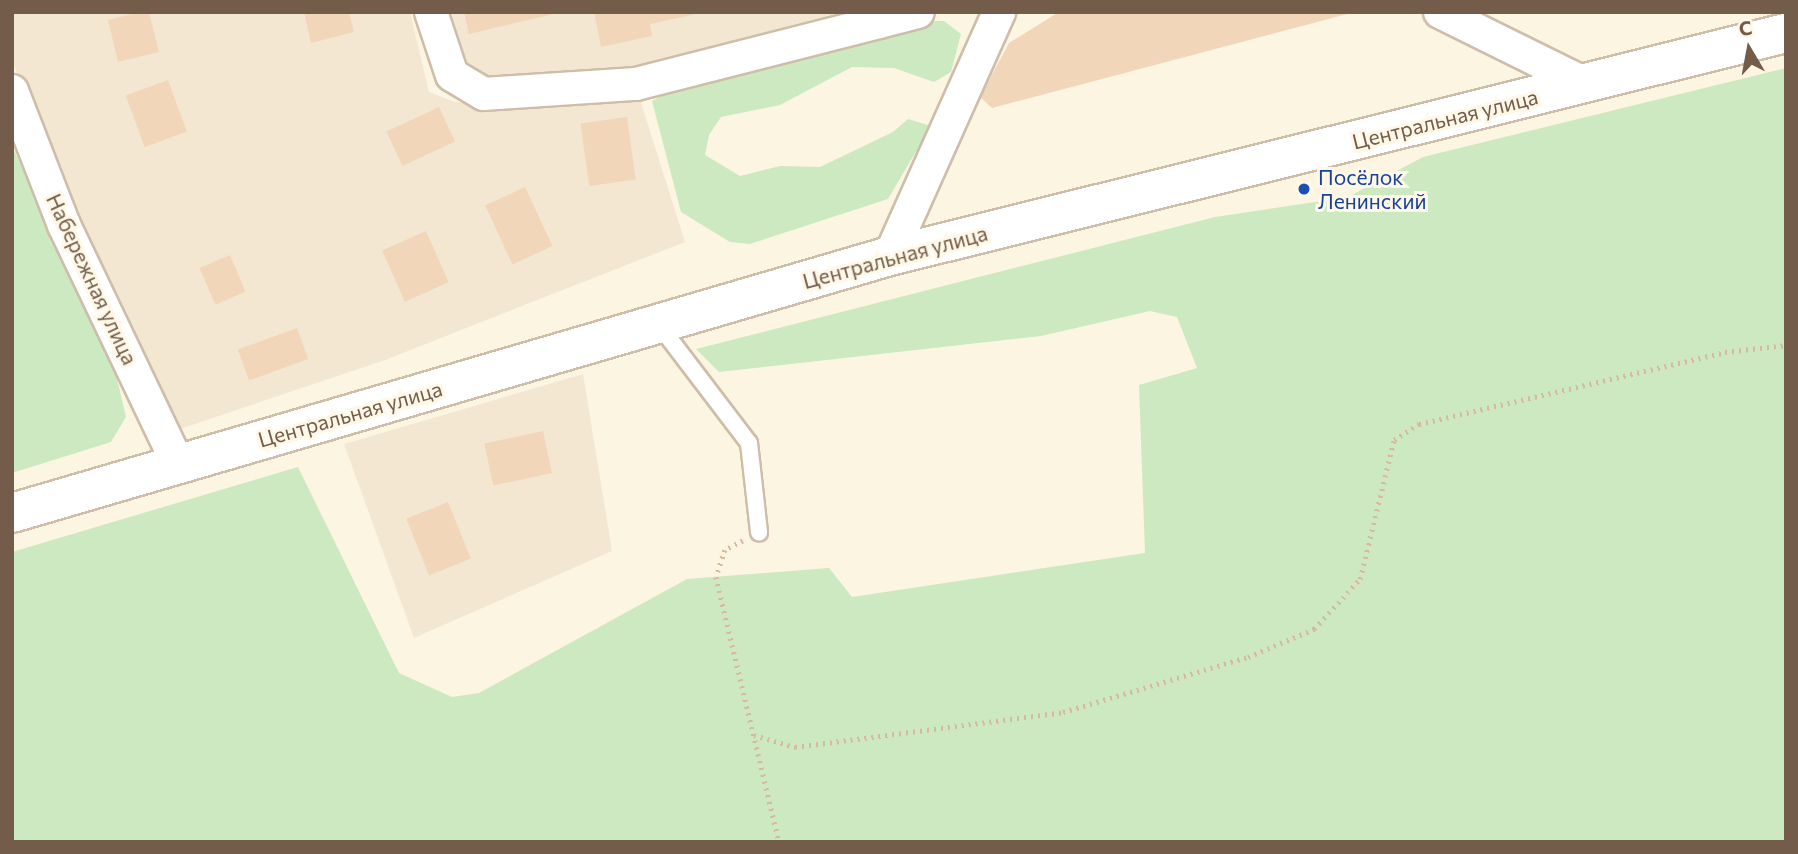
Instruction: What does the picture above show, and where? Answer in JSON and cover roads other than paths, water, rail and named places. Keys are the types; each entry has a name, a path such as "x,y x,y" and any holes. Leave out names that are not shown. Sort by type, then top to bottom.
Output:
{"main road":[{"name":"Центральная улица","path":"12,513 890,256 1786,33"}],"street":[{"path":"431,12 452,75 484,94 636,83 875,17 918,12"},
{"path":"890,256 999,12"},
{"path":"1440,12 1586,84"},
{"name":"Набережная улица","path":"12,91 64,225 178,464"}],"lane":[{"path":"657,323 749,443 759,532"}],"place":[{"name":"Посёлок Ленинский","path":"1304,189"}]}
